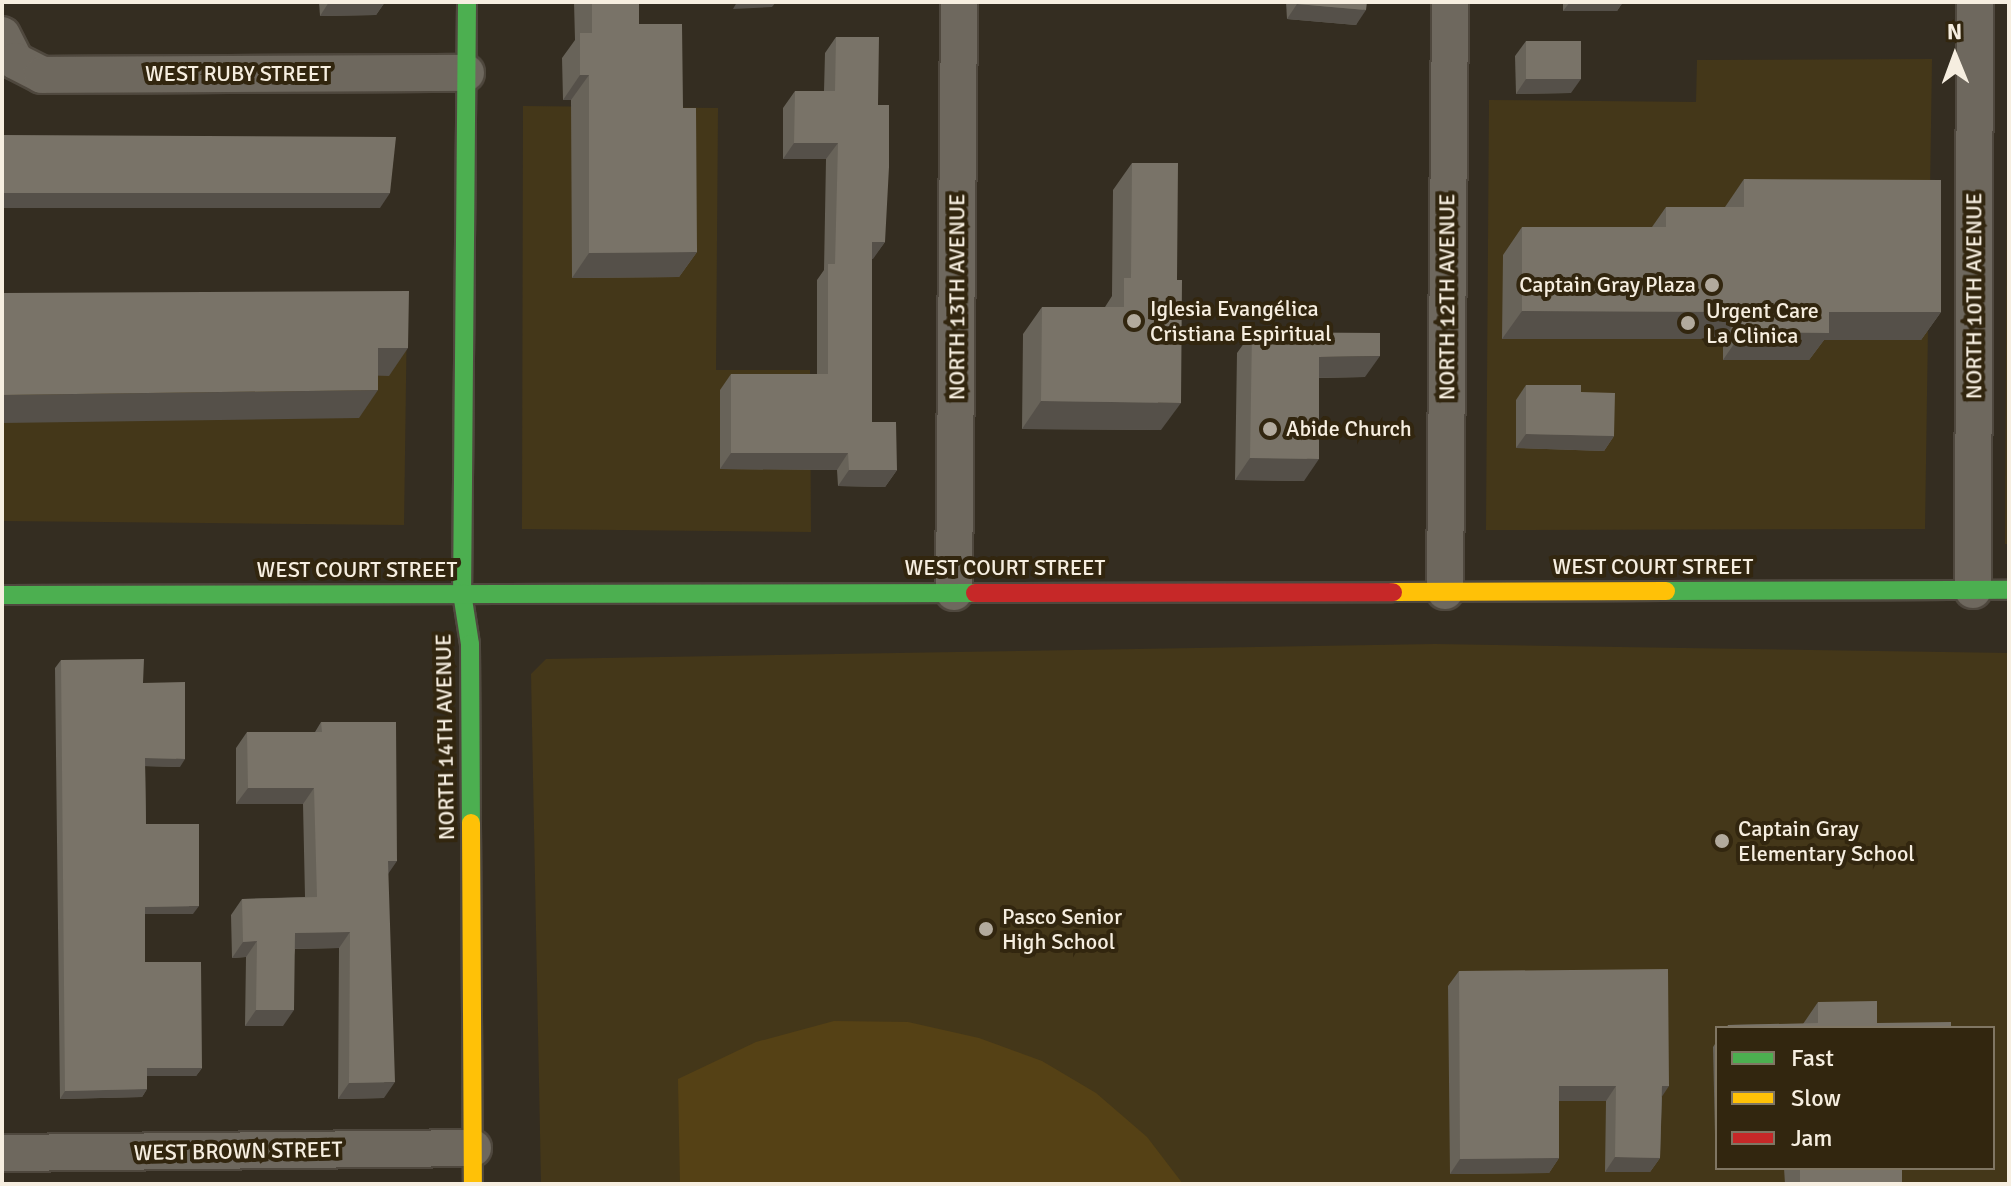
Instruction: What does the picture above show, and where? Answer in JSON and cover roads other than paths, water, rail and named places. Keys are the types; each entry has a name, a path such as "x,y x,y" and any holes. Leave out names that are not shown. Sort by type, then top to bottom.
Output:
{"main road":[{"name":"NORTH 14TH AVENUE","path":"467,2 462,593 470,644 473,1184"},
{"name":"WEST COURT STREET","path":"2,595 2009,590"}],"street":[{"name":"NORTH 13TH AVENUE","path":"954,592 959,2"},
{"name":"NORTH 12TH AVENUE","path":"1445,591 1450,2"},
{"name":"NORTH 10TH AVENUE","path":"1973,590 1975,2"},
{"name":"WEST RUBY STREET","path":"8,48 42,75 466,73"},
{"name":"WEST BROWN STREET","path":"2,1153 473,1148"}],"place":[{"name":"Captain Gray Plaza","path":"1712,285"},
{"name":"Iglesia Evangélica Cristiana Espiritual","path":"1134,321"},
{"name":"Urgent Care La Clinica","path":"1688,323"},
{"name":"Abide Church","path":"1270,429"},
{"name":"Captain Gray Elementary School","path":"1722,841"},
{"name":"Pasco Senior High School","path":"986,929"}]}
